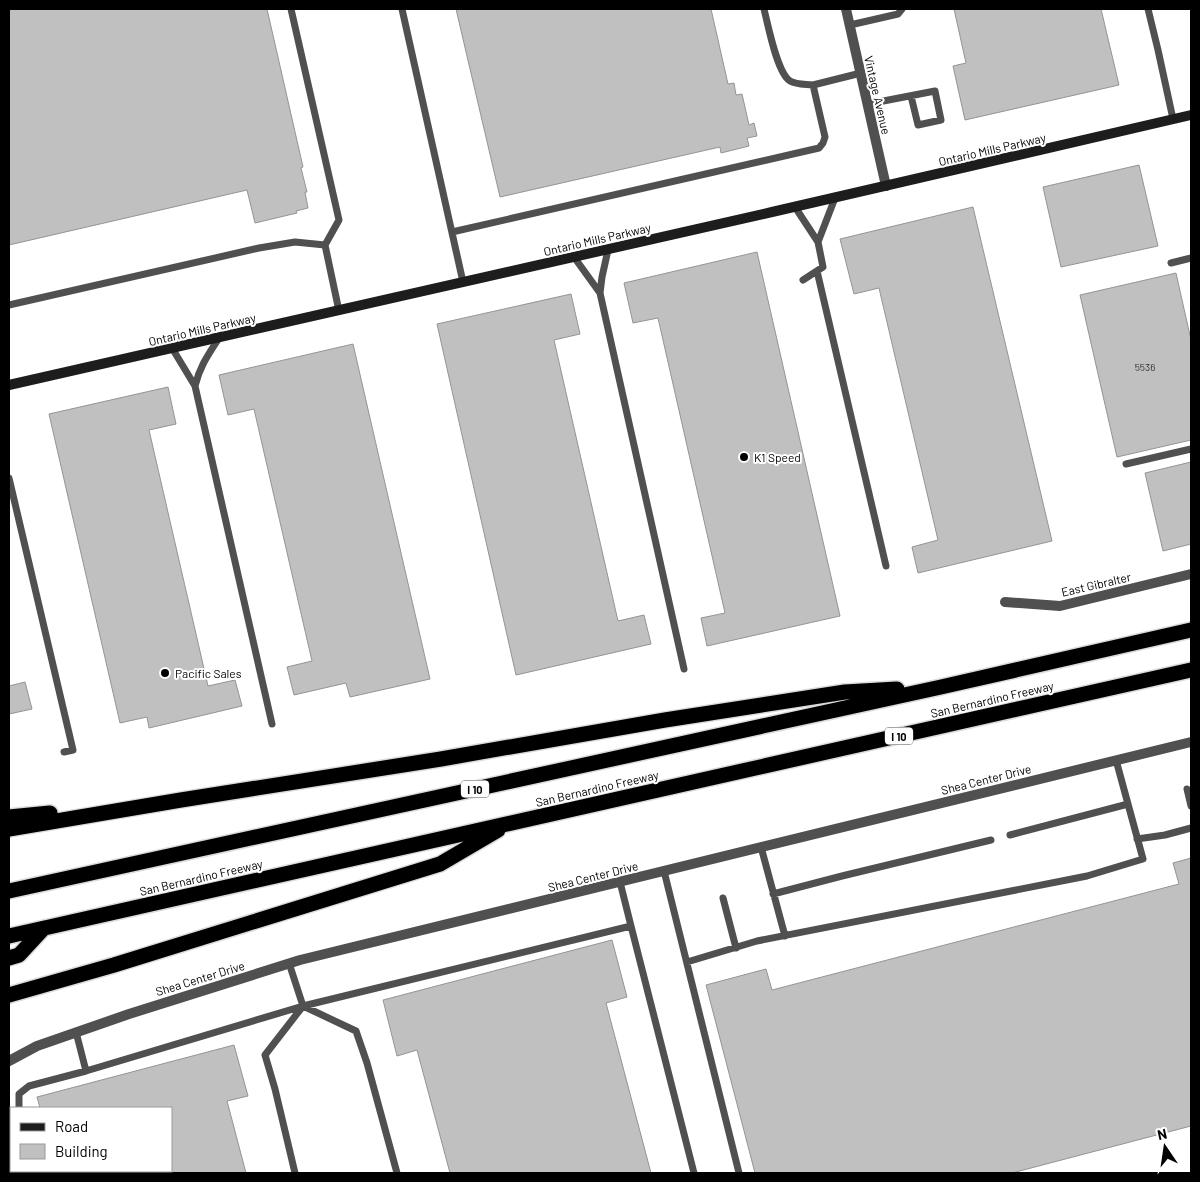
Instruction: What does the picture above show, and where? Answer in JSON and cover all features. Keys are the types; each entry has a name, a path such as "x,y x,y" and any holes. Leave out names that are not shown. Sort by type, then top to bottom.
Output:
{"highway":[{"name":"San Bernardino Freeway","path":"9,891 941,687 1191,630"},
{"name":"San Bernardino Freeway","path":"9,936 1191,670"},
{"path":"9,829 845,692 941,687"},
{"path":"9,817 181,800"},
{"path":"9,995 114,965 440,864 511,822"},
{"path":"9,958 19,954 44,928"}],"main road":[{"name":"Ontario Mills Parkway","path":"9,385 608,250 1191,115"}],"street":[{"name":"Vintage Avenue","path":"846,9 886,186"},
{"name":"East Gibralter","path":"1004,602 1060,606 1191,574"},
{"name":"Shea Center Drive","path":"9,1061 37,1046 76,1032 289,964 1191,742"}],"lane":[{"path":"292,9 339,220 325,245 339,310"},
{"path":"402,9 463,282"},
{"path":"764,9 774,49 784,77 790,81 797,84 813,85 861,73"},
{"path":"850,25 898,14 902,9"},
{"path":"1148,9 1173,119"},
{"path":"452,232 819,148 825,137 813,85"},
{"path":"868,104 935,91 941,120 918,125 911,96"},
{"path":"818,242 835,198"},
{"path":"795,207 818,242 823,267 803,280"},
{"path":"9,305 259,248 296,242 325,245"},
{"path":"608,250 602,273 600,293 684,669"},
{"path":"574,257 600,293"},
{"path":"1171,263 1191,258"},
{"path":"817,271 886,566"},
{"path":"195,386 204,361 219,338"},
{"path":"172,348 195,386 272,724"},
{"path":"1126,464 1191,449"},
{"path":"9,478 73,750 64,752"},
{"path":"687,962 757,941 1087,876 1143,859 1116,760"},
{"path":"1187,788 1191,806"},
{"path":"1010,834 1128,804"},
{"path":"1137,839 1165,835 1191,828"},
{"path":"773,894 991,840"},
{"path":"761,847 785,936"},
{"path":"664,871 739,1173"},
{"path":"620,882 694,1173"},
{"path":"724,898 736,948"},
{"path":"19,1107 19,1094 29,1086 86,1071 303,1006 631,926"},
{"path":"289,964 303,1006 356,1031 397,1173"},
{"path":"295,1173 265,1055 303,1006"},
{"path":"76,1032 86,1071"}],"building":[{"path":"9,9 267,9 303,167 301,168 307,192 305,192 308,208 296,211 297,213 255,223 247,190 9,245"},
{"path":"456,9 711,9 728,84 734,83 736,95 742,94 749,125 754,123 757,136 747,138 749,146 721,153 720,147 500,197"},
{"path":"954,9 1101,9 1119,85 965,120 953,66 966,63"},
{"path":"1139,165 1158,246 1061,267 1043,187"},
{"path":"973,207 1052,541 918,573 912,547 938,540 879,288 854,294 840,239"},
{"path":"757,252 840,616 707,646 701,618 725,613 658,318 633,323 624,283"},
{"path":"1176,273 1191,340 1191,440 1117,457 1080,295"},
{"path":"571,294 580,334 554,340 618,621 644,615 651,644 516,675 437,324"},
{"path":"353,344 430,679 350,697 346,683 294,695 287,667 312,661 254,409 228,415 219,375"},
{"path":"168,387 176,424 149,430 208,686 235,680 242,706 149,728 147,717 120,723 49,414"},
{"path":"1191,462 1191,544 1163,551 1145,473"},
{"path":"25,682 32,709 9,714 9,686"},
{"path":"1191,858 1191,1126 1012,1173 755,1173 706,985 766,969 772,990 1179,884 1173,863"},
{"path":"612,940 627,997 606,1003 651,1173 450,1173 417,1050 397,1056 383,1000"},
{"path":"234,1045 248,1096 227,1101 246,1173 57,1173 172,1172 172,1107 40,1107 37,1097"}],"place":[{"name":"K1 Speed","path":"744,457"},
{"name":"Pacific Sales","path":"165,673"}]}
